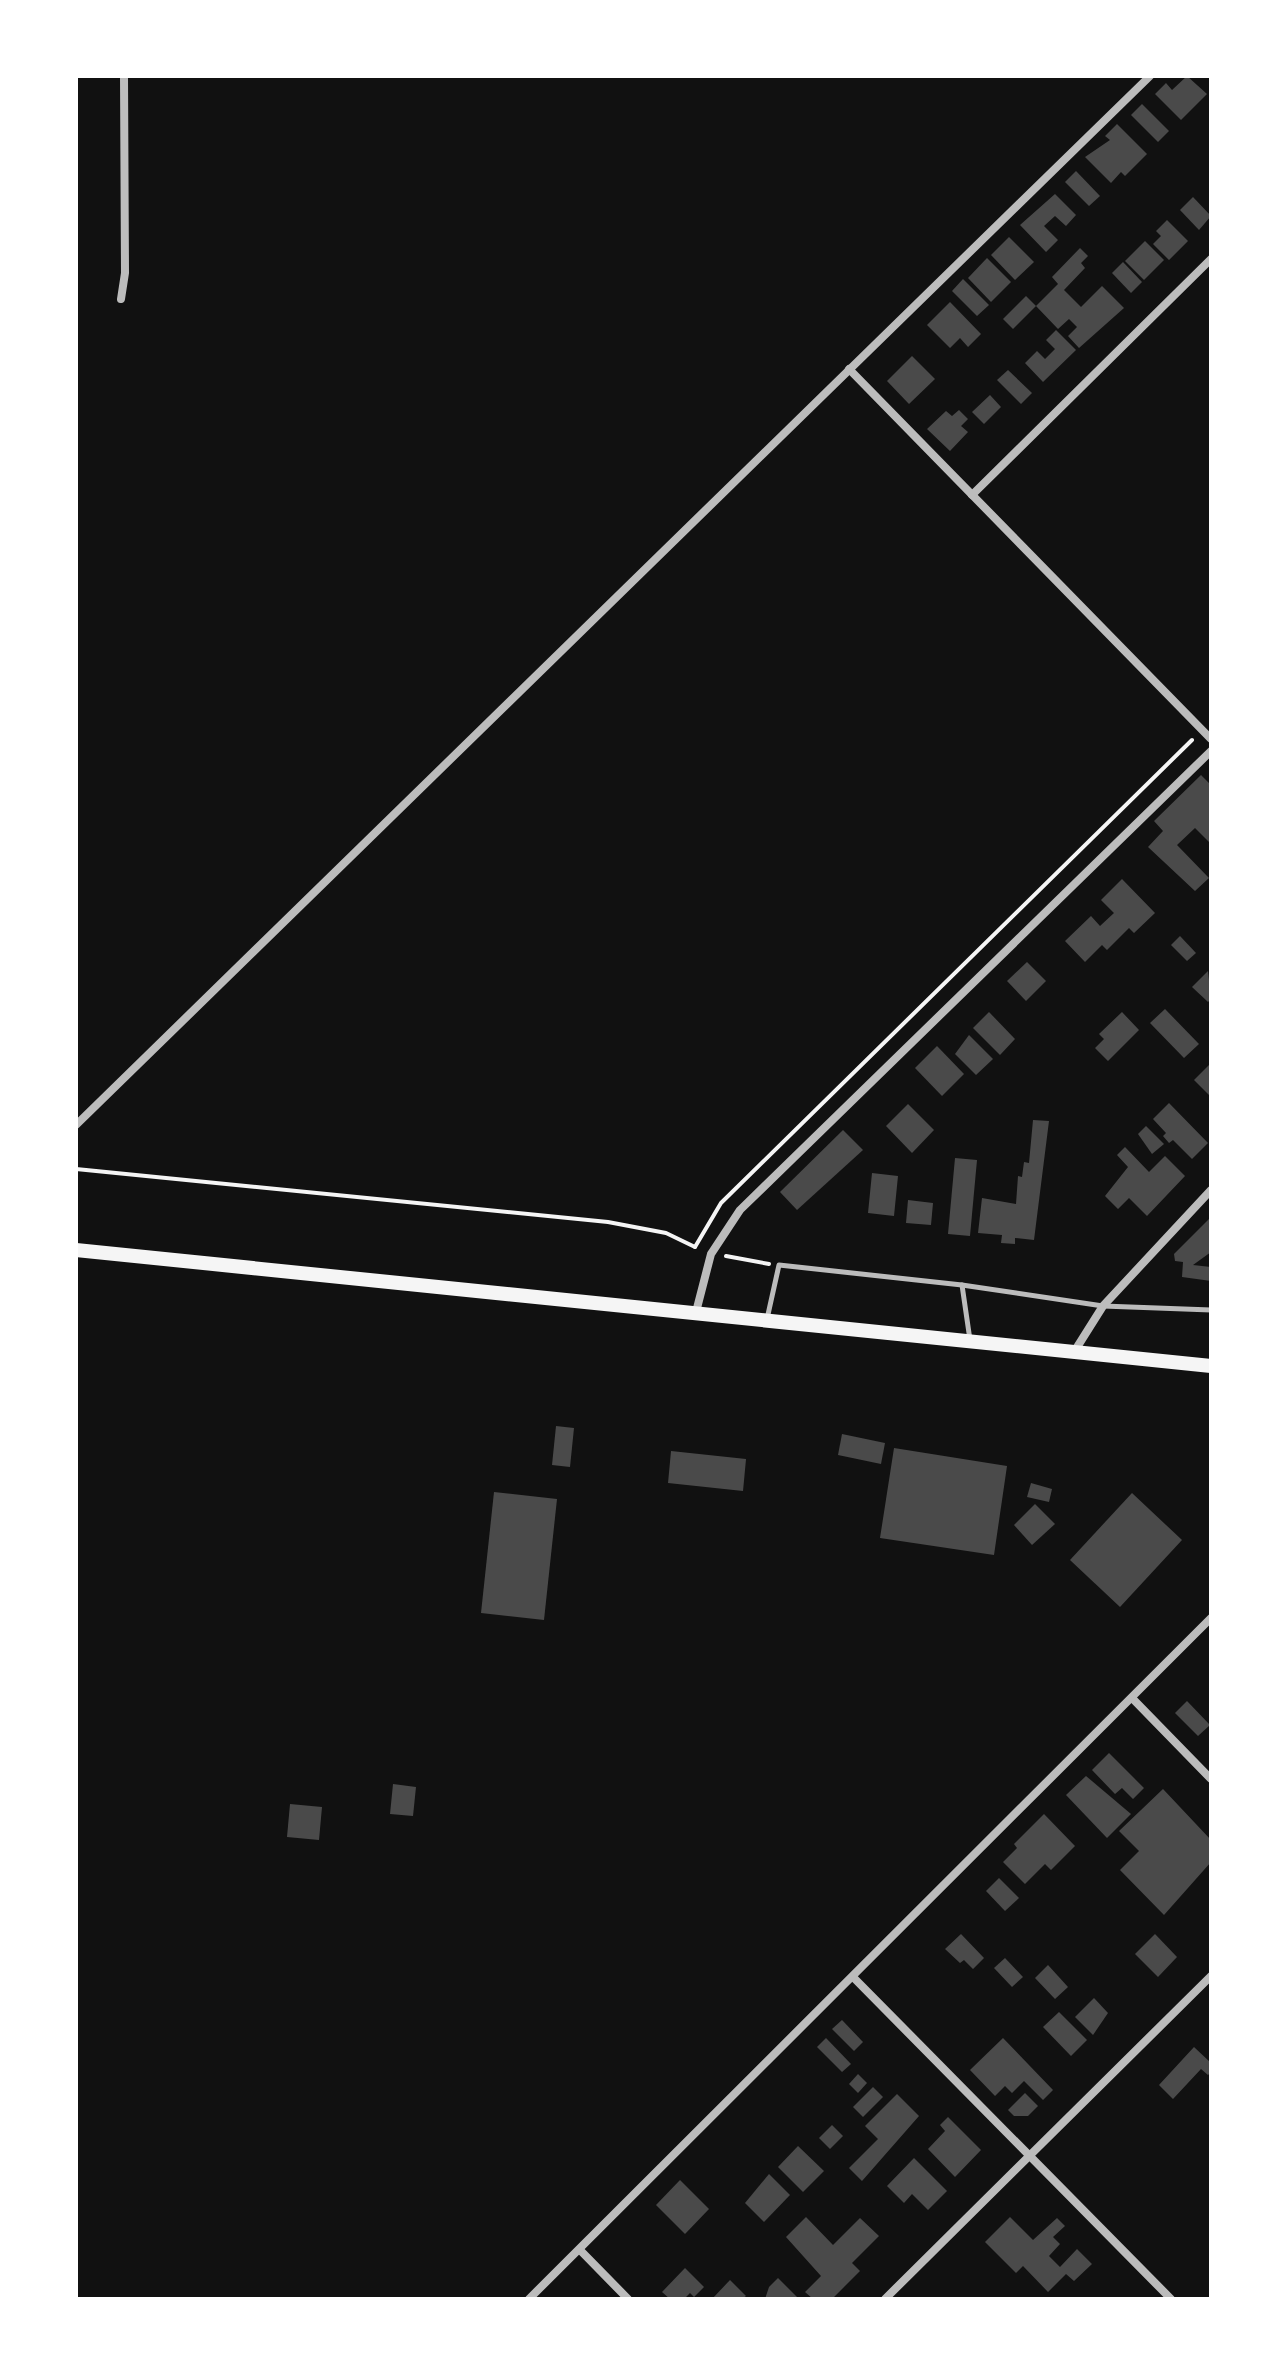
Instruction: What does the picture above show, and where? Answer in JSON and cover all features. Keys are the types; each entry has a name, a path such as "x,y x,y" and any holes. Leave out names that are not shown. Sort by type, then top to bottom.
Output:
{"main road":[{"path":"76,1250 1211,1366"}],"street":[{"path":"121,299 125,273 124,76"},
{"path":"76,1125 1150,76"},
{"path":"972,495 1211,259"},
{"path":"849,369 1211,739"},
{"path":"696,1312 711,1254 740,1210 1211,751"},
{"path":"1074,1352 1103,1306 1211,1190"},
{"path":"529,2299 1211,1618"},
{"path":"1132,1698 1211,1779"},
{"path":"885,2299 1211,1976"},
{"path":"853,1977 1171,2299"},
{"path":"580,2250 628,2299"}],"lane":[{"path":"766,1320 779,1265 962,1285 1103,1306 1211,1310"},
{"path":"962,1285 970,1341"}],"path":[{"path":"695,1247 721,1203 1202,730"},
{"path":"76,1169 608,1222 666,1233 711,1254 779,1265"}],"building":[{"path":"1187,76 1207,94 1181,120 1155,94 1166,83 1172,90"},
{"path":"1142,104 1169,131 1158,142 1131,115"},
{"path":"1117,124 1147,154 1125,176 1121,172 1111,183 1085,157 1110,140 1105,136"},
{"path":"1076,171 1100,196 1089,206 1065,182"},
{"path":"1055,194 1076,215 1066,226 1055,216 1044,226 1058,240 1046,252 1020,225"},
{"path":"1193,197 1211,216 1199,230 1180,210"},
{"path":"1167,220 1188,241 1169,260 1153,244 1161,236 1156,231"},
{"path":"1009,237 1034,262 1015,280 991,255"},
{"path":"1145,241 1164,260 1144,280 1125,261"},
{"path":"1080,248 1088,256 1081,263 1085,268 1064,290 1081,307 1102,286 1124,308 1079,348 1068,336 1077,327 1069,319 1058,329 1036,306 1058,284 1052,277"},
{"path":"987,258 1011,282 991,302 968,278"},
{"path":"1123,262 1142,282 1131,293 1112,273"},
{"path":"963,279 989,305 977,316 952,291"},
{"path":"1026,296 1036,306 1013,329 1003,319"},
{"path":"950,302 981,334 968,347 960,338 950,348 927,325"},
{"path":"1056,330 1076,350 1043,382 1025,363 1037,351 1045,359 1055,349 1046,340"},
{"path":"912,356 935,379 909,404 887,381"},
{"path":"1008,370 1032,393 1021,404 997,380"},
{"path":"990,395 1001,407 984,424 972,412"},
{"path":"959,410 968,419 961,426 968,432 950,451 927,429 946,411 952,416"},
{"path":"1201,775 1211,785 1211,844 1195,828 1177,845 1209,878 1195,891 1148,847 1163,831 1154,821"},
{"path":"1122,879 1155,913 1134,933 1129,928 1107,950 1102,945 1085,962 1065,941 1091,916 1100,926 1114,913 1101,900"},
{"path":"1180,936 1196,953 1187,961 1171,945"},
{"path":"1027,962 1046,981 1026,1001 1007,981"},
{"path":"1208,971 1211,999 1208,1002 1192,987"},
{"path":"1165,1009 1199,1044 1184,1058 1150,1023"},
{"path":"989,1012 1015,1039 1000,1055 973,1028"},
{"path":"1122,1012 1139,1030 1108,1061 1095,1048 1104,1039 1099,1034"},
{"path":"969,1035 993,1059 976,1075 955,1054"},
{"path":"937,1046 964,1074 942,1096 915,1068"},
{"path":"1211,1063 1211,1097 1194,1080"},
{"path":"1169,1103 1208,1143 1192,1159 1173,1140 1169,1143 1163,1136 1166,1133 1153,1119"},
{"path":"908,1104 934,1130 912,1153 886,1126"},
{"path":"1033,1120 1049,1121 1034,1240 1015,1238 1015,1244 1001,1243 1002,1235 978,1233 982,1198 1016,1204 1018,1176 1022,1177 1024,1162 1029,1163"},
{"path":"1146,1126 1164,1144 1152,1154 1138,1134"},
{"path":"843,1130 863,1150 797,1210 780,1192"},
{"path":"1125,1147 1149,1172 1165,1156 1185,1176 1147,1216 1129,1198 1118,1209 1105,1196 1128,1167 1117,1155"},
{"path":"955,1158 977,1160 970,1236 948,1234"},
{"path":"872,1173 898,1176 894,1216 868,1213"},
{"path":"908,1200 933,1203 931,1225 906,1223"},
{"path":"1211,1217 1211,1252 1193,1265 1211,1267 1211,1281 1182,1277 1183,1262 1175,1261 1174,1254"},
{"path":"556,1426 574,1428 570,1467 552,1465"},
{"path":"842,1434 885,1443 881,1464 838,1455"},
{"path":"894,1448 1007,1466 994,1555 880,1538"},
{"path":"671,1451 746,1459 743,1491 668,1483"},
{"path":"1031,1483 1052,1489 1049,1502 1027,1497"},
{"path":"494,1492 557,1499 544,1620 481,1613"},
{"path":"1132,1493 1182,1540 1120,1607 1070,1560"},
{"path":"1035,1504 1055,1524 1032,1545 1014,1525"},
{"path":"1187,1701 1210,1725 1198,1736 1175,1713"},
{"path":"1109,1753 1144,1788 1133,1799 1122,1788 1115,1794 1092,1770"},
{"path":"1086,1776 1131,1814 1107,1838 1066,1795"},
{"path":"393,1784 416,1787 413,1816 390,1814"},
{"path":"1163,1789 1211,1840 1211,1862 1164,1915 1120,1870 1139,1851 1119,1831"},
{"path":"290,1804 322,1807 319,1840 287,1837"},
{"path":"1044,1814 1075,1846 1051,1870 1045,1864 1025,1884 1003,1862 1017,1848 1014,1844"},
{"path":"999,1878 1019,1898 1005,1911 986,1891"},
{"path":"961,1934 984,1958 973,1969 964,1960 960,1963 945,1949"},
{"path":"1155,1934 1177,1957 1158,1977 1135,1954"},
{"path":"1005,1958 1023,1977 1012,1987 994,1968"},
{"path":"1048,1965 1068,1987 1055,1999 1035,1978"},
{"path":"1094,1998 1108,2013 1093,2035 1075,2017"},
{"path":"1059,2012 1087,2040 1071,2056 1043,2027"},
{"path":"842,2020 863,2042 854,2051 832,2029"},
{"path":"826,2038 851,2064 842,2072 817,2047"},
{"path":"1003,2038 1053,2090 1043,2100 1024,2081 1012,2093 1005,2086 995,2096 970,2070"},
{"path":"1194,2047 1211,2063 1211,2072 1208,2075 1201,2069 1173,2099 1159,2085"},
{"path":"858,2074 867,2083 858,2093 849,2084"},
{"path":"873,2087 883,2097 863,2117 853,2107"},
{"path":"1025,2093 1038,2106 1028,2116 1014,2116 1008,2110"},
{"path":"897,2094 919,2116 862,2181 849,2168 878,2139 865,2126"},
{"path":"948,2117 981,2150 955,2177 928,2149 945,2131 940,2125"},
{"path":"832,2125 843,2136 830,2149 819,2138"},
{"path":"798,2146 824,2171 803,2192 778,2167"},
{"path":"914,2158 947,2191 928,2210 912,2194 904,2203 887,2186"},
{"path":"769,2174 790,2195 764,2222 745,2203"},
{"path":"680,2180 709,2209 685,2234 656,2205"},
{"path":"806,2217 833,2245 860,2218 879,2236 852,2263 860,2271 832,2299 813,2299 805,2292 821,2276 786,2237"},
{"path":"1010,2217 1033,2240 1057,2218 1065,2226 1053,2237 1060,2244 1049,2256 1060,2267 1077,2249 1092,2264 1074,2281 1066,2274 1048,2292 1023,2266 1016,2273 985,2242"},
{"path":"685,2268 704,2287 694,2297 690,2293 684,2299 670,2299 662,2292"},
{"path":"778,2278 799,2299 765,2299 769,2287"},
{"path":"730,2280 746,2296 742,2299 712,2299"}]}
